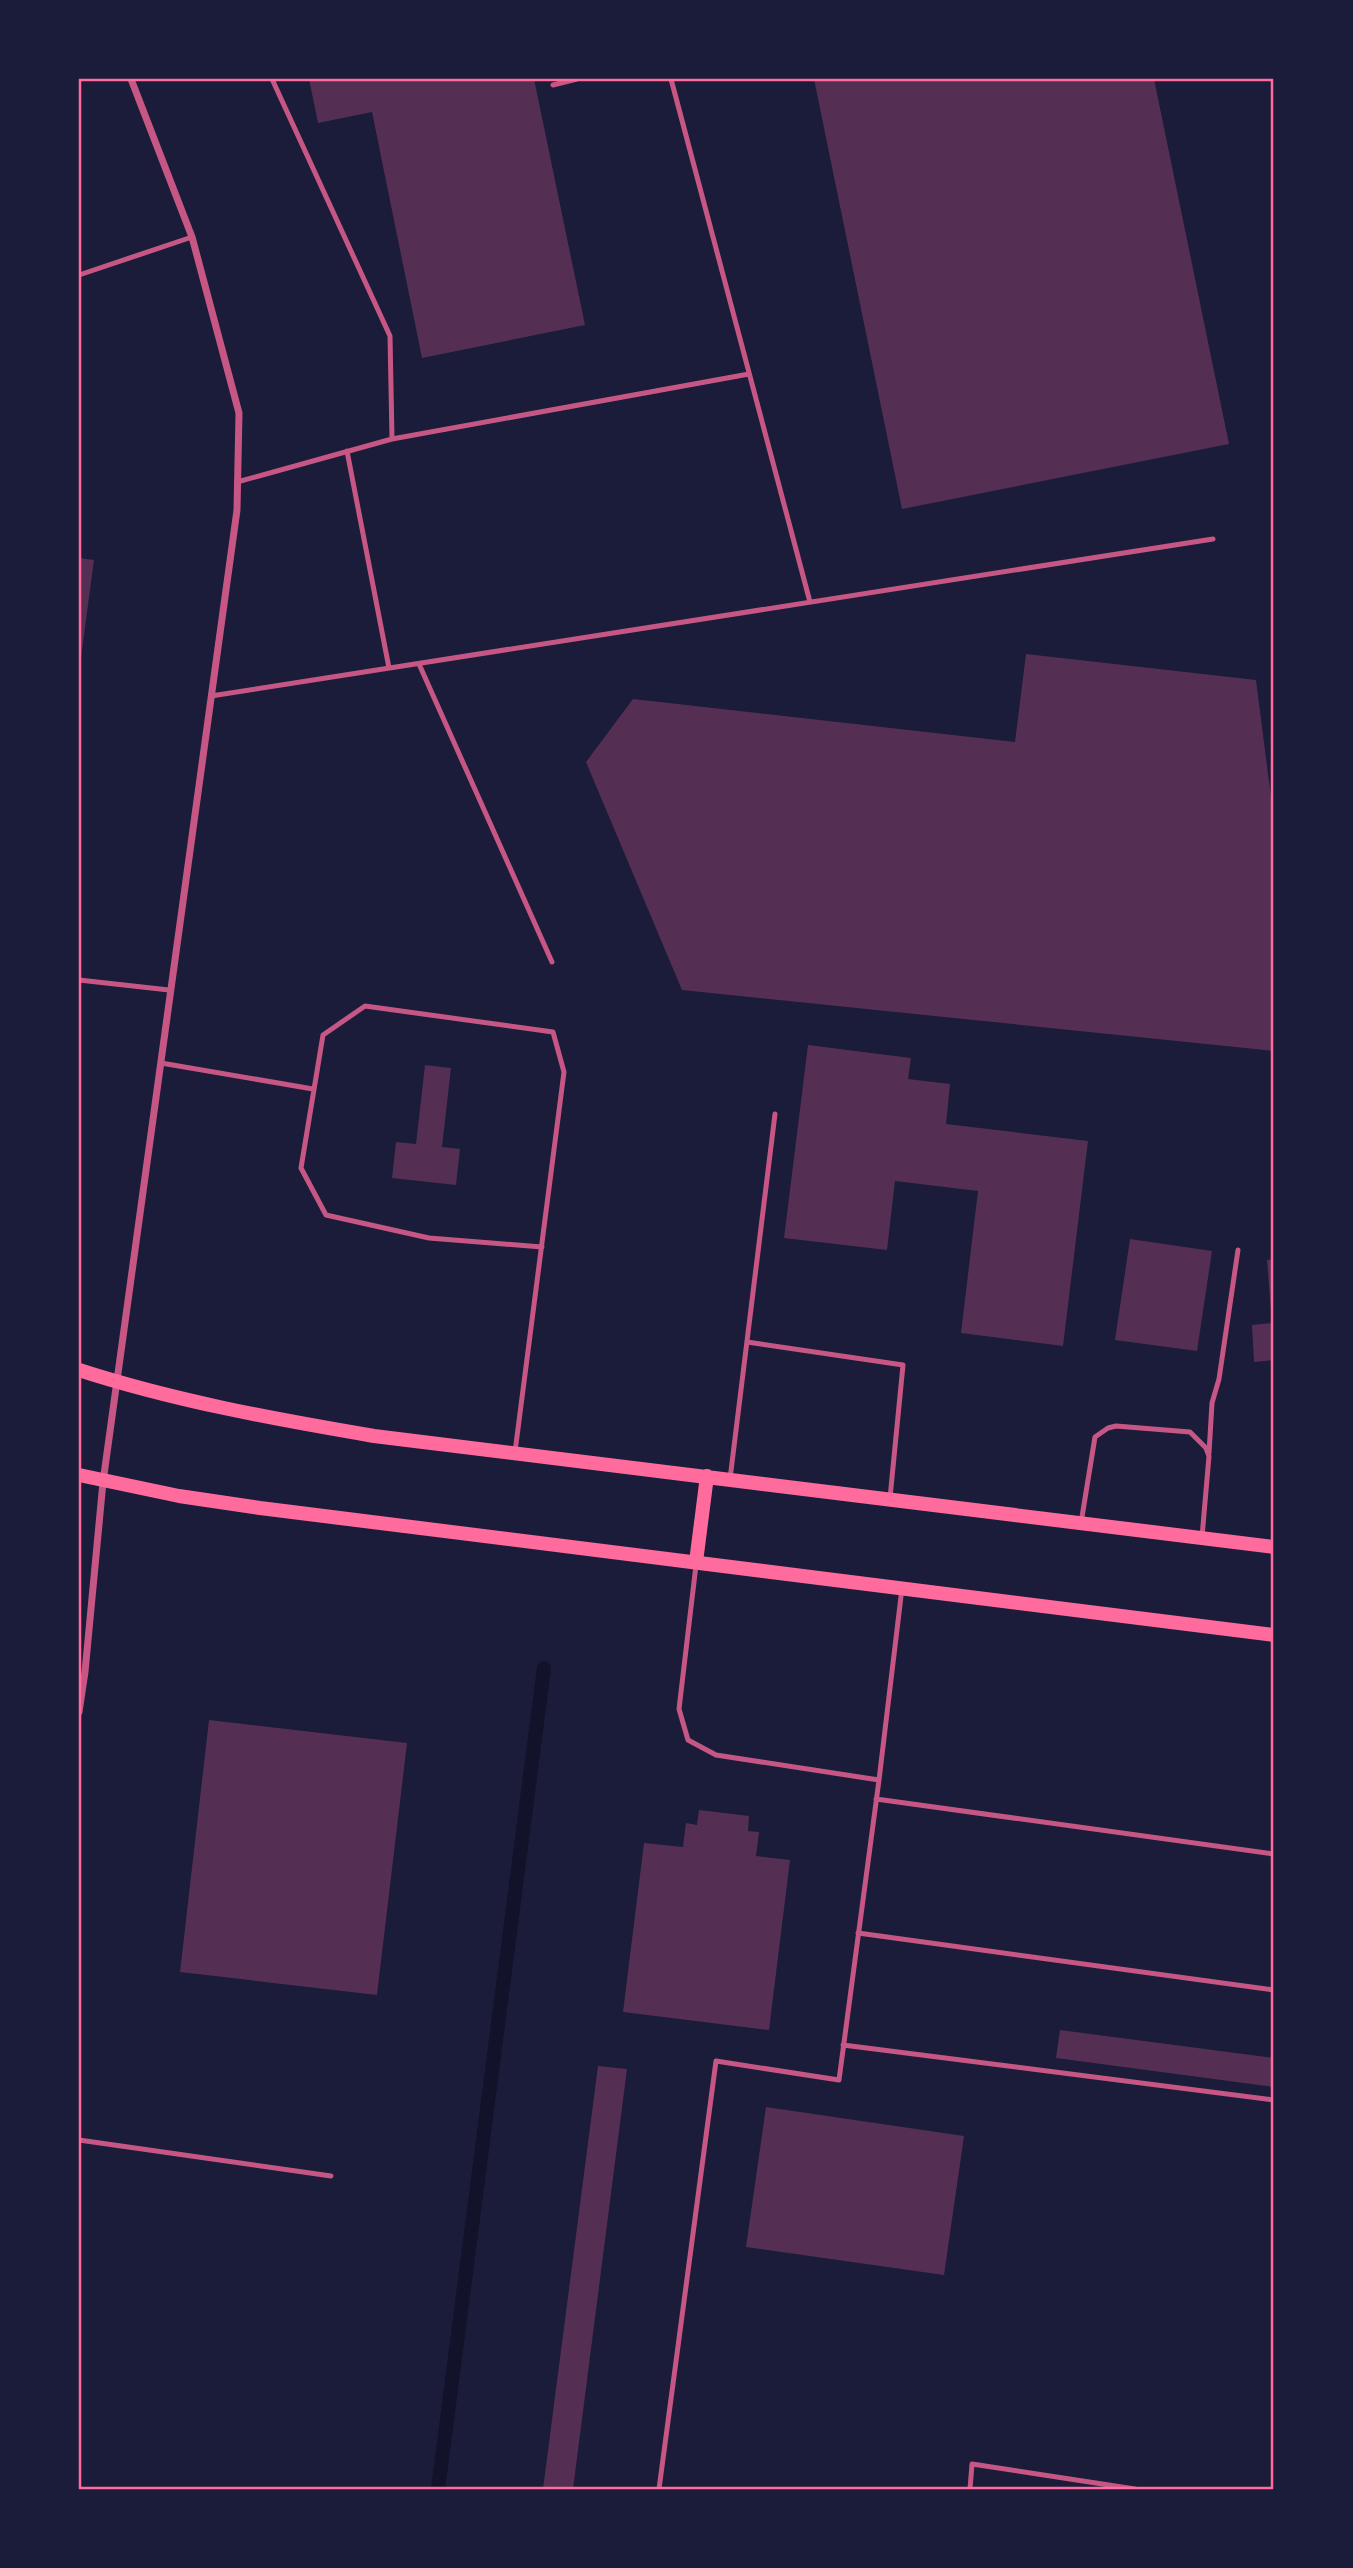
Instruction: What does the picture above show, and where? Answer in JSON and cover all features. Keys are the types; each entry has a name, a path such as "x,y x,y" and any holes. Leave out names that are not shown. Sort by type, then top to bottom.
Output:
{"main road":[{"path":"79,1370 185,1400 289,1422 374,1436 1274,1547"},
{"path":"79,1475 179,1496 260,1508 1274,1635"},
{"path":"696,1562 707,1476"}],"street":[{"path":"79,1712 103,1482 237,510 239,413 192,237 131,79"}],"lane":[{"path":"272,79 390,336 392,439"},
{"path":"553,85 577,79"},
{"path":"671,79 810,602"},
{"path":"79,275 192,237"},
{"path":"237,482 392,439 749,374"},
{"path":"348,451 389,668"},
{"path":"211,696 1213,539"},
{"path":"419,664 552,962"},
{"path":"79,980 169,990"},
{"path":"515,1452 542,1247 564,1072 553,1032 365,1006 323,1035 301,1168 326,1215 429,1238 542,1247"},
{"path":"161,1063 313,1089"},
{"path":"730,1479 775,1114"},
{"path":"1201,1539 1212,1403 1219,1379 1238,1250"},
{"path":"747,1342 903,1366 890,1498"},
{"path":"1081,1523 1095,1437 1108,1427 1190,1432 1201,1441 1209,1456"},
{"path":"696,1562 679,1709 688,1740 716,1755 879,1780"},
{"path":"659,2489 716,2061 839,2080 902,1588"},
{"path":"876,1799 1274,1854"},
{"path":"858,1933 1274,1990"},
{"path":"843,2045 1274,2100"},
{"path":"79,2140 331,2176"},
{"path":"970,2489 972,2465 1135,2489"}],"building":[{"path":"309,79 534,79 585,325 422,358 372,112 318,123"},
{"path":"814,79 1154,79 1229,444 902,509"},
{"path":"79,558 94,560 80,665 79,665"},
{"path":"1026,654 1256,680 1274,821 1274,1051 682,990 586,762 633,699 1015,742"},
{"path":"808,1045 911,1058 908,1079 950,1084 946,1124 1088,1141 1063,1346 961,1333 978,1191 895,1181 887,1250 784,1238"},
{"path":"425,1065 451,1068 442,1147 460,1149 456,1185 392,1178 396,1142 416,1144"},
{"path":"1130,1239 1212,1251 1197,1351 1115,1340"},
{"path":"1274,1259 1274,1360 1254,1362 1252,1325 1272,1323 1267,1260"},
{"path":"209,1720 407,1743 377,1995 180,1972"},
{"path":"699,1810 749,1816 748,1831 759,1832 756,1856 790,1860 769,2030 623,2012 644,1843 683,1847 686,1823 697,1825"},
{"path":"1060,2030 1274,2058 1274,2087 1056,2058"},
{"path":"598,2066 627,2069 573,2489 543,2489"},
{"path":"766,2107 964,2136 944,2275 746,2247"}],"waterway":[{"path":"438,2489 544,1668"}]}
